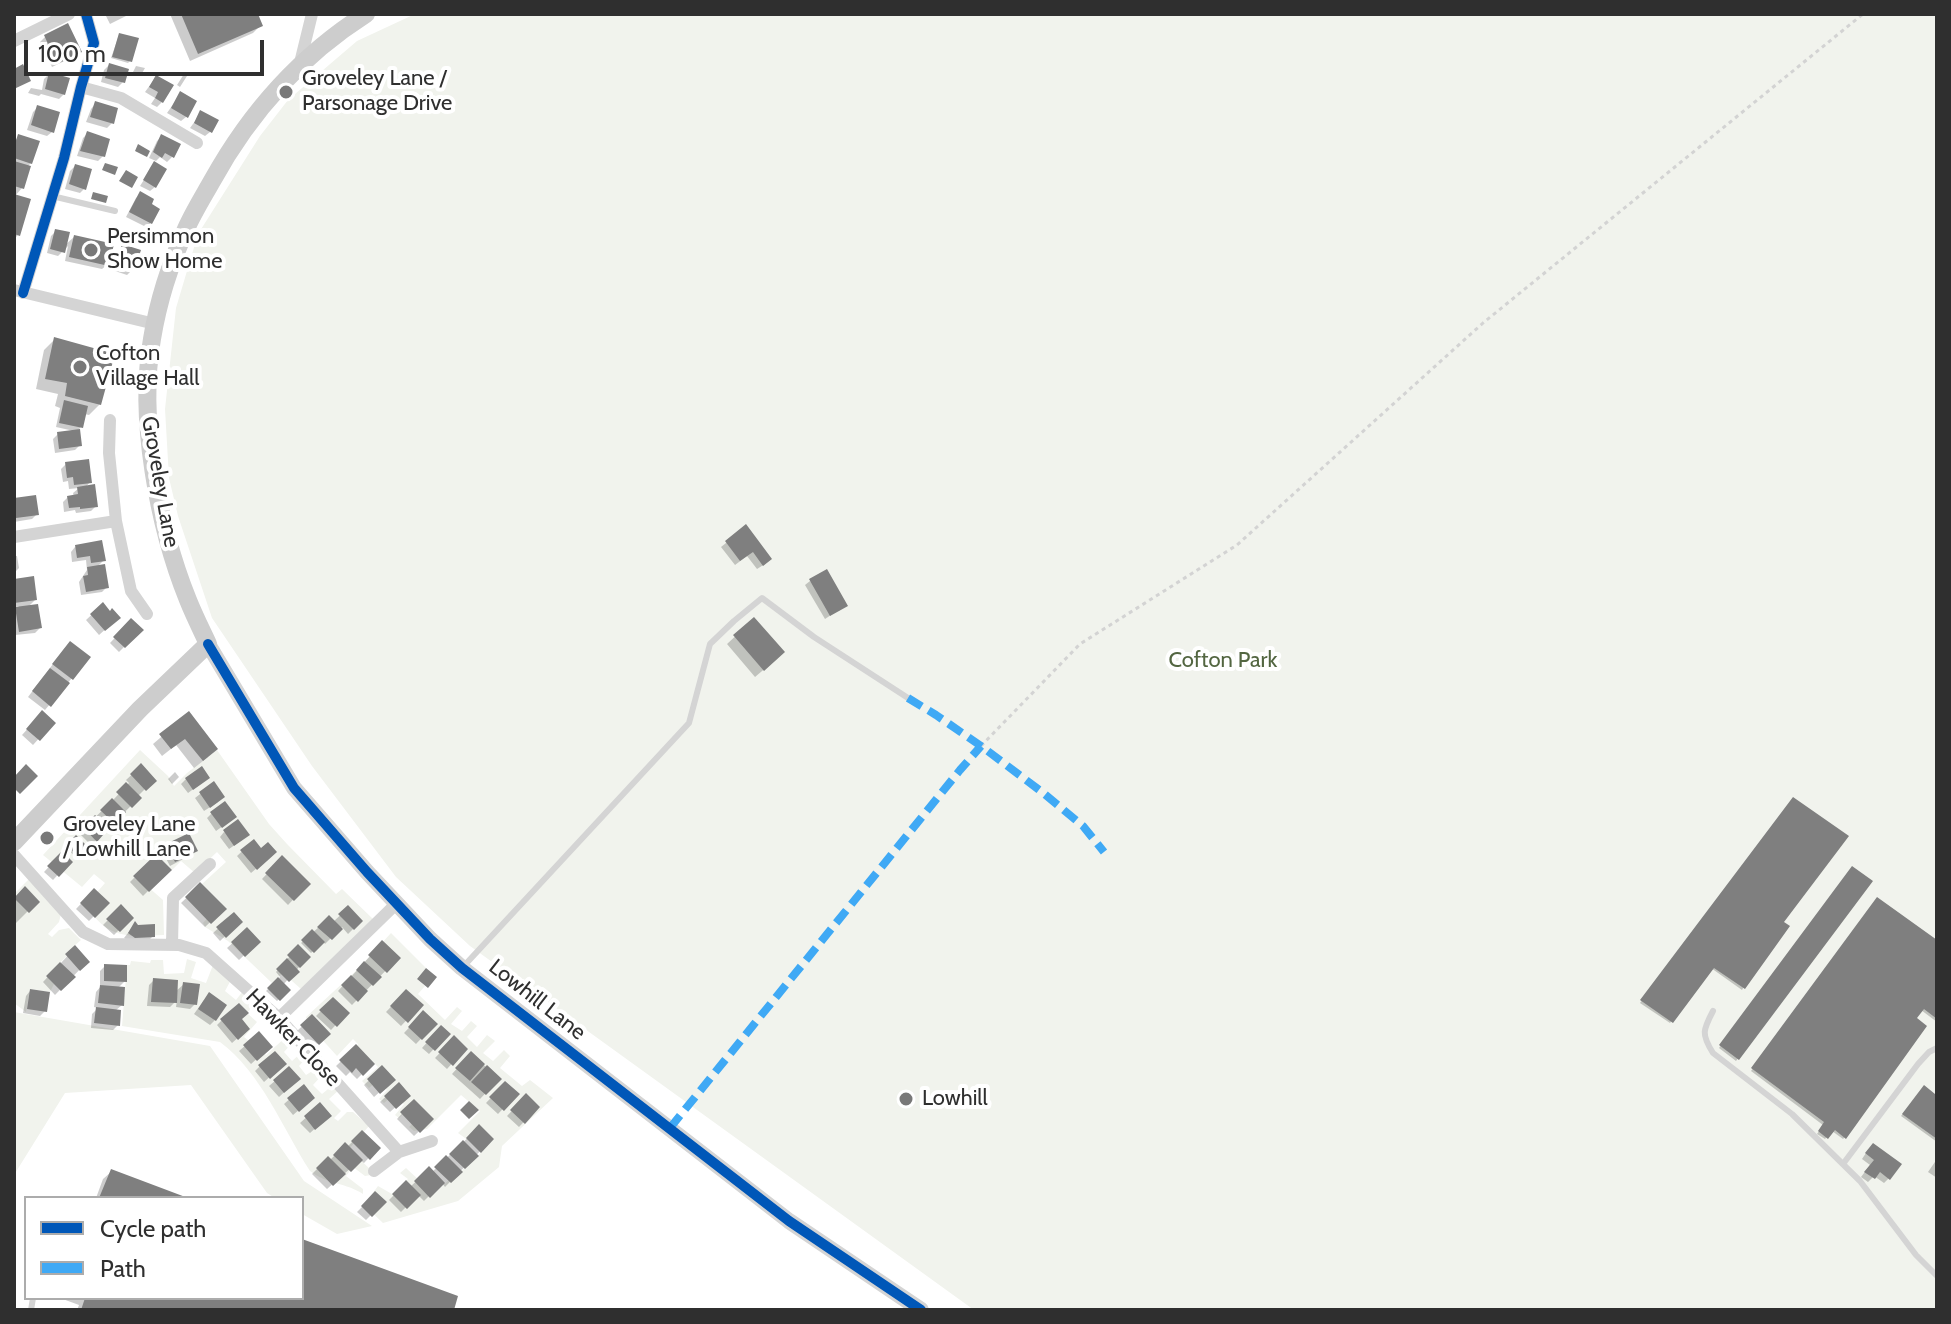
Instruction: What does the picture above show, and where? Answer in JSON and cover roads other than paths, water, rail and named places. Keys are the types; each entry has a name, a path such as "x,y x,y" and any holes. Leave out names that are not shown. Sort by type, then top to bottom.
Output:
{"main road":[{"name":"Groveley Lane","path":"208,644 171,552 155,477 147,399 155,324 166,281 186,228 229,150 300,63 366,14"},
{"path":"14,842 140,709 208,644"}],"street":[{"path":"14,41 69,14"},
{"path":"86,14 94,43 64,158 18,291 155,324"},
{"path":"300,63 312,14"},
{"path":"81,87 121,98 197,143"},
{"path":"110,420 109,453 116,521 131,591 147,614"},
{"path":"14,537 116,521"},
{"name":"Lowhill Lane","path":"208,644 294,788 430,939 462,968 789,1221 921,1310"},
{"name":"Hawker Close","path":"14,855 83,932 108,944 179,945 206,953 279,1018 399,1152"},
{"path":"172,945 173,898 210,864"},
{"path":"279,1018 397,903"},
{"path":"374,1171 399,1152 432,1141"}],"lane":[{"path":"52,196 115,211"},
{"path":"462,968 689,723 710,644 762,598 814,637 908,698"},
{"path":"1713,1011 1704,1029 1705,1040 1713,1053 1792,1114 1843,1164 1860,1181 1916,1255 1937,1276"},
{"path":"1843,1164 1918,1064 1937,1048"}],"place":[{"name":"Groveley Lane / Parsonage Drive","path":"286,92"},
{"name":"Persimmon Show Home","path":"91,250"},
{"name":"Cofton Village Hall","path":"80,367"},
{"name":"Groveley Lane / Lowhill Lane","path":"47,838"},
{"name":"Lowhill","path":"906,1099"}],"park label":[{"name":"Cofton Park","path":"1223,661"}]}
